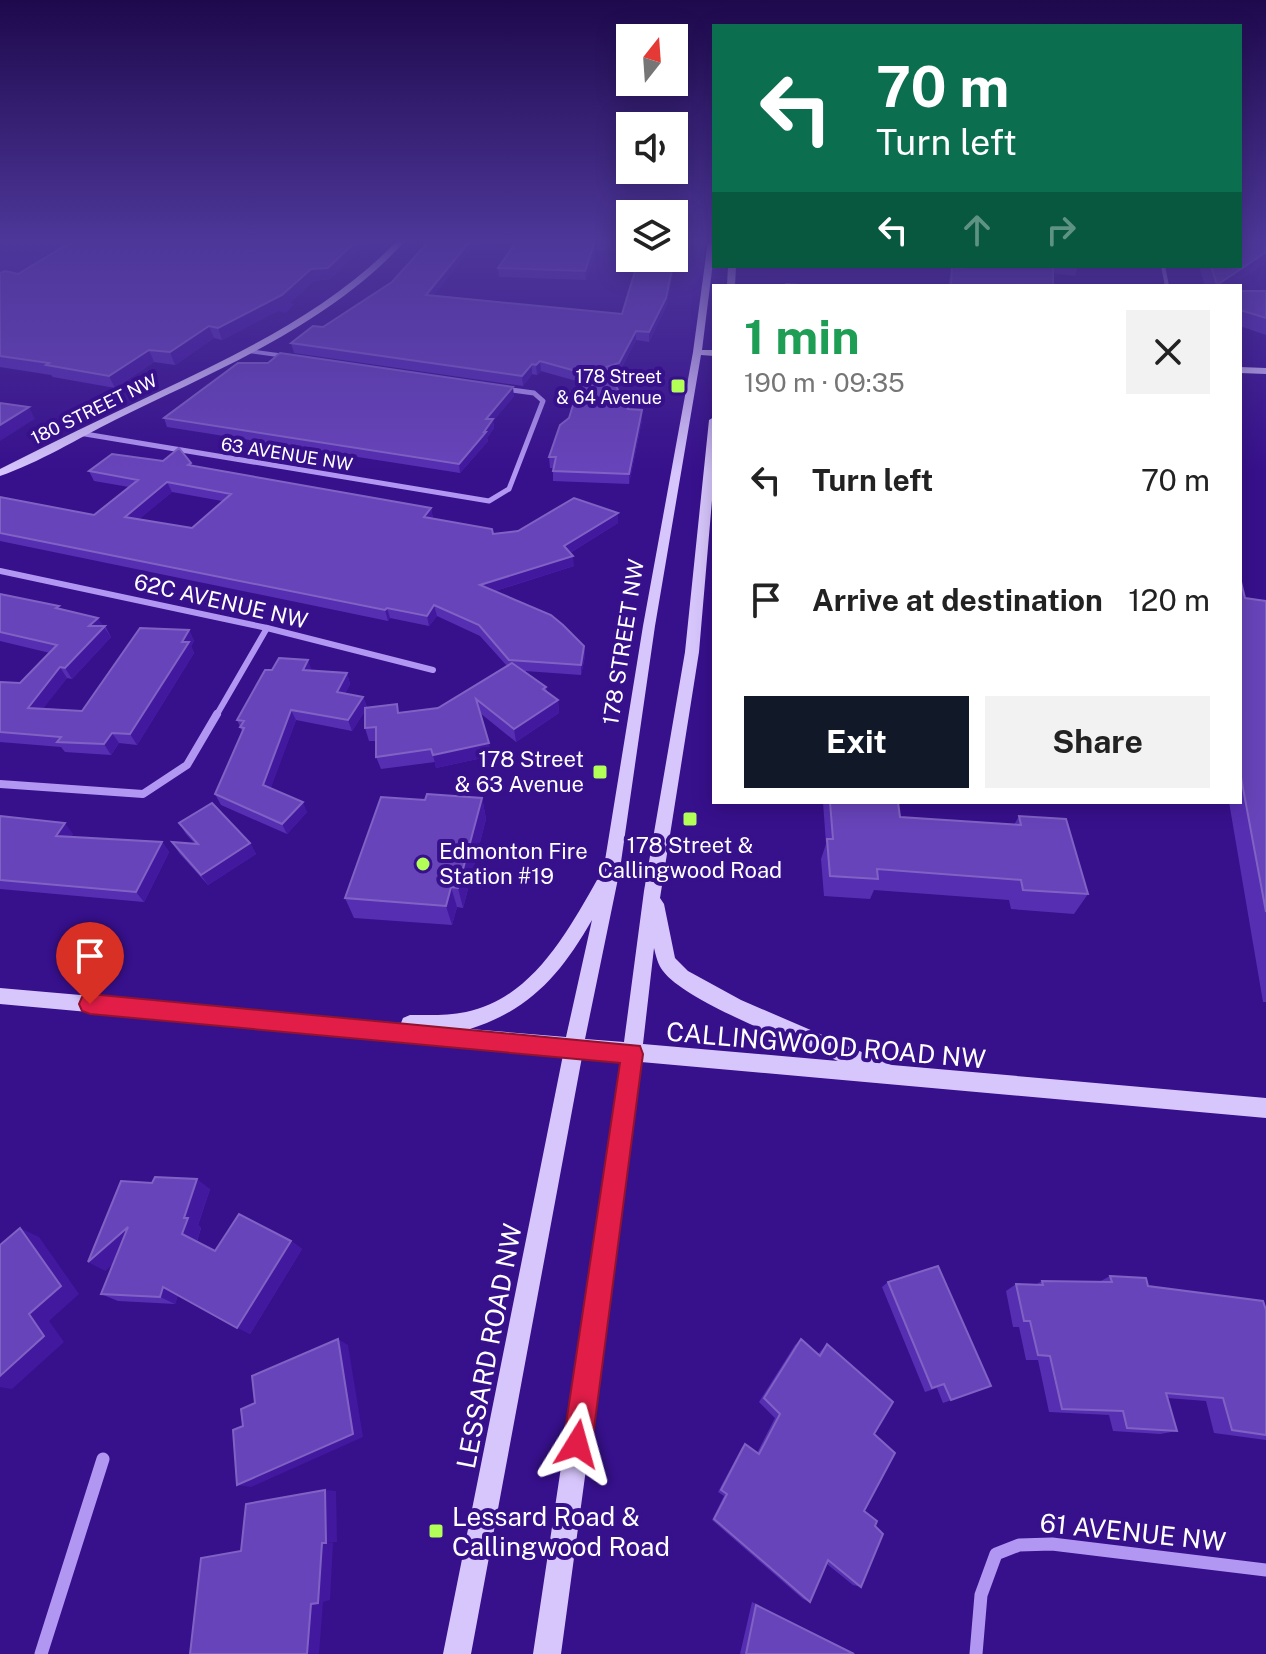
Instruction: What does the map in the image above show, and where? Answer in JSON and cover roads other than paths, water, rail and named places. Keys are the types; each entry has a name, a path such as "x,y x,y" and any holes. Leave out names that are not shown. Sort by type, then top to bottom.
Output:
{"main road":[{"name":"180 STREET NW","path":"0,473 248,351 302,318"},
{"name":"178 STREET NW","path":"575,1048 612,869 649,626 702,318"},
{"path":"697,352 712,353"},
{"path":"1242,370 1266,371"},
{"path":"547,1654 632,1054 652,891 692,652 712,441"},
{"path":"358,1027 467,1021 503,1007 526,993 573,940 612,869"},
{"path":"652,891 668,964 684,981 715,998 900,1077"},
{"name":"CALLINGWOOD ROAD NW","path":"0,996 1266,1108"},
{"name":"LESSARD ROAD NW","path":"457,1654 575,1048"}],"street":[{"path":"248,351 294,358"},
{"name":"63 AVENUE NW","path":"79,433 489,501 509,489 543,401 534,393 489,387"},
{"name":"62C AVENUE NW","path":"0,571 267,628 433,670"},
{"path":"0,784 143,794 187,765 267,628"},
{"path":"41,1654 103,1459"},
{"name":"61 AVENUE NW","path":"976,1654 981,1595 996,1554 1019,1545 1052,1544 1266,1570"}],"place":[{"name":"178 Street & 64 Avenue","path":"678,386"},
{"name":"178 Street & 63 Avenue","path":"600,772"},
{"name":"178 Street & Callingwood Road","path":"690,819"},
{"name":"Edmonton Fire Station #19","path":"423,864"},
{"name":"Lessard Road & Callingwood Road","path":"436,1531"}]}
